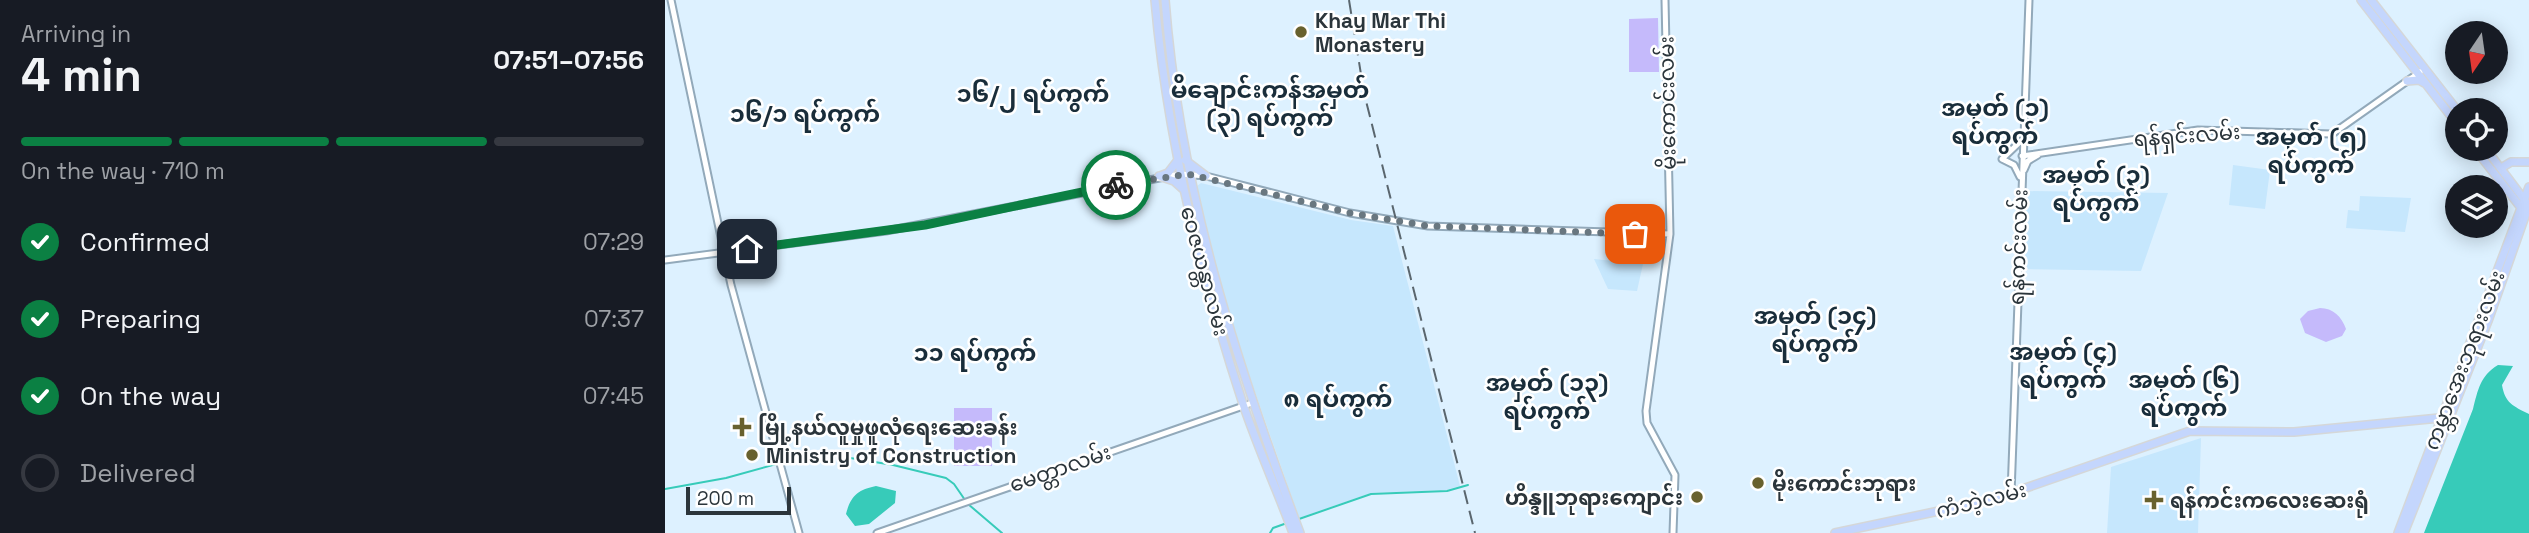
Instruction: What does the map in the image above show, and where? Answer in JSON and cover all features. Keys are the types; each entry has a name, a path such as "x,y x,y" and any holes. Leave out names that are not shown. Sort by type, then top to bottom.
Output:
{"main road":[{"path":"671,0 724,252 799,533"},
{"name":"ဝေဇယန္တာလမ်း","path":"1155,0 1181,160 1209,280 1248,405 1293,533"},
{"name":"ဝေဇယန္တာလမ်း","path":"1165,0 1181,160"},
{"name":"မိုးကောင်းလမ်း","path":"1665,0 1669,234 1646,411 1647,423 1675,475 1673,533"},
{"name":"ရန်ကင်းလမ်း","path":"2011,494 2029,0"},
{"path":"2361,0 2374,10 2445,108"},
{"path":"2371,0 2374,10"},
{"path":"1156,13 1165,12"},
{"path":"2398,41 2425,68 2448,98"},
{"name":"ရန်ရှင်းလမ်း","path":"2022,156 2190,130 2332,134 2425,68"},
{"path":"2407,81 2419,80 2427,85"},
{"path":"2021,180 2014,165 2003,159 2023,138 2029,150 2040,153"},
{"path":"2021,180 2028,161 2040,153"},
{"path":"665,260 925,225 1159,176 1168,173 1181,160 1206,176"},
{"path":"2488,161 2513,185 2526,206"},
{"path":"2493,161 2526,206"},
{"path":"2500,172 2511,162 2529,162"},
{"path":"1159,176 1206,176 1350,213 1428,226 1669,234"},
{"path":"1159,176 1188,190 1194,180 1206,176"},
{"path":"2513,185 2529,184"},
{"name":"ကမ္ဘာအေးဘုရားလမ်း","path":"2397,533 2447,417 2526,206 2529,184"},
{"name":"ဝေဇယန္တာလမ်း","path":"1248,405 1300,533"},
{"name":"မေတ္တာလမ်း","path":"877,533 1248,405"},
{"name":"ကမ္ဘာအေးဘုရားလမ်း","path":"2404,533 2437,433 2447,417"},
{"name":"ကံဘဲ့လမ်း","path":"1835,533 2011,494 2091,470 2197,430 2294,432 2447,417"},
{"path":"2421,419 2437,433"}],"shaded area":[{"path":"1658,18 1659,72 1629,72 1629,19"},
{"path":"2233,165 2270,170 2265,209 2229,205"},
{"path":"1201,183 1351,220 1393,226 1460,486 1446,490 1371,493 1299,518 1226,309 1202,217 1197,186"},
{"path":"2024,191 2168,193 2141,271 2021,269"},
{"path":"2360,196 2411,198 2405,232 2346,228 2348,210 2359,211"},
{"path":"1594,259 1643,264 1637,291 1608,289"},
{"path":"2320,308 2333,311 2339,317 2346,329 2342,336 2326,342 2305,333 2300,319 2308,311"},
{"path":"2498,365 2513,366 2502,385 2503,391 2511,403 2529,414 2529,533 2424,533 2481,384 2487,374"},
{"path":"954,408 992,408 992,466 954,466"},
{"name":"ရန်ကင်းကလေးဆေးရုံ","path":"2201,438 2198,533 2107,533 2111,467"},
{"path":"876,486 896,491 895,503 869,524 855,526 846,514 850,502 864,489"}],"waterway":[{"path":"665,489 726,478 809,455 832,455 893,465 946,478 954,484 965,500"},
{"path":"1299,519 1371,494 1447,491 1468,485"},
{"path":"968,504 1002,533"},
{"path":"1270,533 1273,528 1287,523"}],"railway":[{"path":"1349,0 1364,93 1475,533"}],"way so far":[{"path":"1116,185 1159,176 1188,174 1206,176 1350,213 1428,226 1635,234"}],"place":[{"name":"Khay Mar Thi Monastery","path":"1301,32"},
{"name":"မြို့နယ်လူမှုဖူလုံရေးဆေးခန်း","path":"742,427"},
{"name":"Ministry of Construction","path":"752,455"},
{"name":"မိုးကောင်းဘုရား","path":"1758,483"},
{"name":"ဟိန္ဒူဘုရားကျောင်း","path":"1697,497"},
{"name":"ရန်ကင်းကလေးဆေးရုံ","path":"2154,500"}],"district":[{"name":"၁၆/၂ ရပ်ကွက်","path":"1033,93"},
{"name":"မိချောင်းကန်အမှတ် (၃) ရပ်ကွက်","path":"1270,103"},
{"name":"၁၆/၁ ရပ်ကွက်","path":"805,113"},
{"name":"အမှတ် (၁) ရပ်ကွက်","path":"1995,121"},
{"name":"အမှတ် (၅) ရပ်ကွက်","path":"2311,150"},
{"name":"အမှတ် (၃) ရပ်ကွက်","path":"2096,188"},
{"name":"အမှတ် (၁၄) ရပ်ကွက်","path":"1815,329"},
{"name":"၁၁ ရပ်ကွက်","path":"975,352"},
{"name":"အမှတ် (၄) ရပ်ကွက်","path":"2063,365"},
{"name":"အမှတ် (၆) ရပ်ကွက်","path":"2184,393"},
{"name":"အမှတ် (၁၃) ရပ်ကွက်","path":"1547,396"},
{"name":"၈ ရပ်ကွက်","path":"1338,398"}],"route":[{"path":"747,249 925,225 1116,185"}]}
